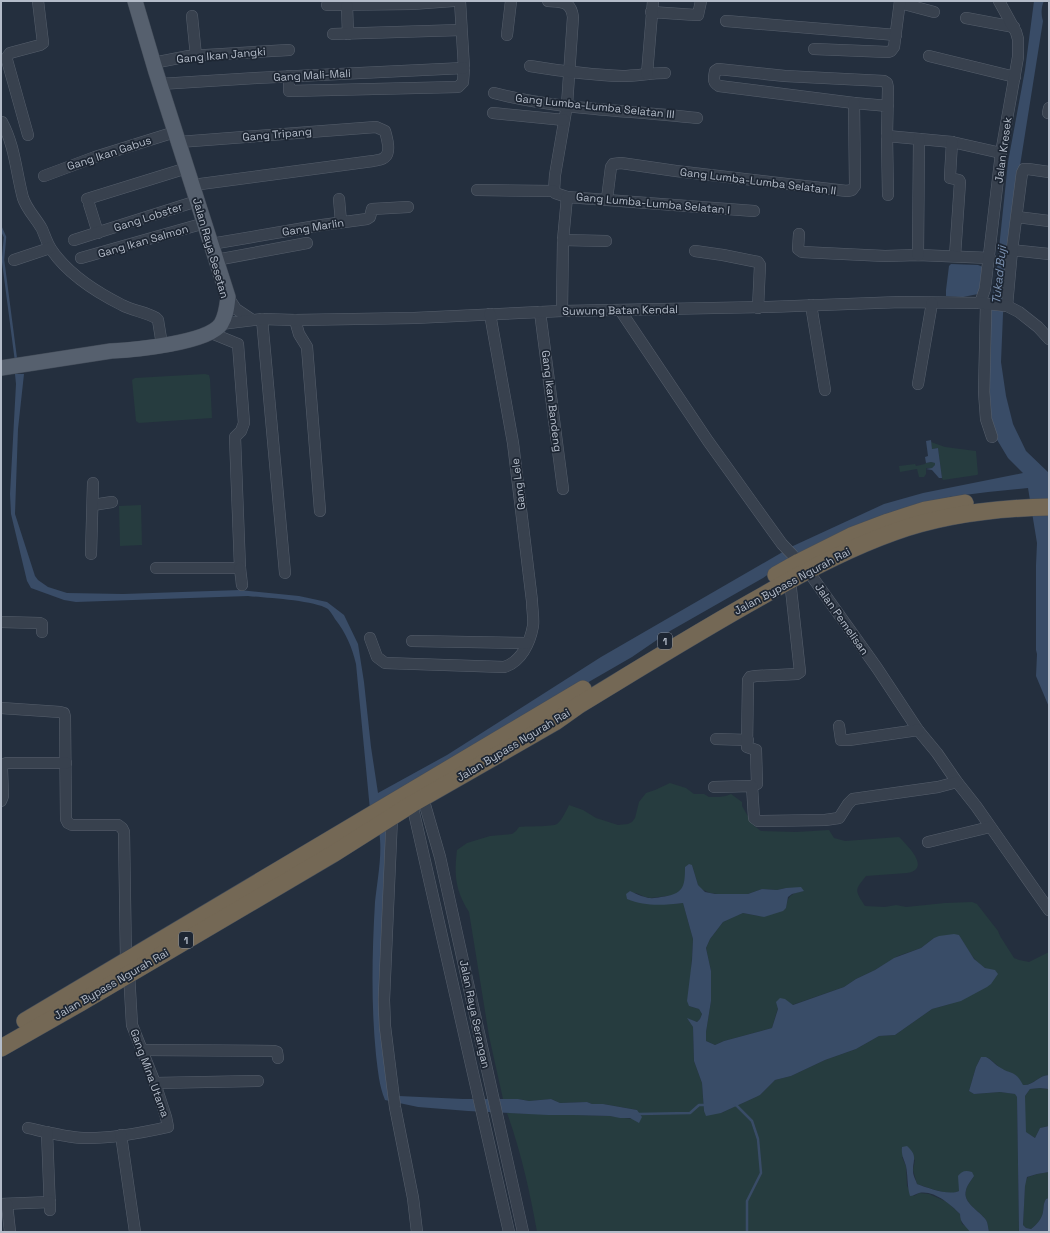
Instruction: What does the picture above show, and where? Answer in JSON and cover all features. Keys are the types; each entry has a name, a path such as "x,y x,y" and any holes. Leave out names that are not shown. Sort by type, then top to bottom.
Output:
{"highway":[{"name":"Jalan Bypass Ngurah Rai","path":"1,1044 127,967 368,824 418,801 503,745 531,720 801,564 859,546 895,532 931,522 1000,509 1049,497"},
{"name":"Jalan Bypass Ngurah Rai","path":"1026,502 1049,507"},
{"name":"Jalan Bypass Ngurah Rai","path":"388,815 453,765 554,722 579,705 790,580 801,564"}],"main road":[{"name":"Jalan Raya Sesetan","path":"135,1 153,63 228,297 226,310 216,328"},
{"path":"12,367 184,341 216,328"}],"street":[{"path":"28,135 8,57 10,53 43,43 38,1"},
{"path":"327,5 347,6 412,4 453,1"},
{"path":"289,76 290,91 458,87 463,82 464,68 460,1"},
{"path":"507,34 511,1"},
{"path":"548,1 568,4 572,10 572,38 568,72 567,105 555,175 554,192"},
{"path":"647,74 652,6 698,15 701,1"},
{"name":"Jalan Kresek","path":"992,437 986,419 985,403 985,289 990,258 1001,153 1018,57 1018,39 1014,27 999,1"},
{"path":"814,49 888,52 894,47 900,2 934,12"},
{"path":"347,6 348,34"},
{"path":"192,16 196,56"},
{"path":"966,18 1014,27"},
{"path":"726,21 896,36"},
{"path":"333,34 461,30"},
{"name":"Gang Ikan Jangki","path":"153,63 196,56 290,50"},
{"path":"929,56 1015,77"},
{"path":"530,66 568,72 624,76 665,73"},
{"name":"Gang Mali-Mali","path":"160,84 289,76 464,68"},
{"path":"888,106 719,86 713,81 715,71 718,69 785,76 884,81 888,88 888,106 887,136 888,195"},
{"name":"Gang Lumba-Lumba Selatan III","path":"494,93 530,101 697,118"},
{"name":"Gang Lumba-Lumba Selatan II","path":"607,199 611,167 613,164 621,163 847,191 852,190 855,186 854,103"},
{"path":"492,113 564,120"},
{"path":"2,122 12,144 17,174 28,210 33,215 42,230 50,248 64,265 96,289 123,306 156,318 158,320 162,345"},
{"name":"Gang Tripang","path":"177,137 376,126 385,131 388,152 387,156 384,158 358,164 193,185"},
{"path":"887,136 952,142 1001,153"},
{"name":"Gang Ikan Gabus","path":"44,176 95,157 177,137"},
{"path":"918,255 919,139"},
{"path":"952,142 950,176 952,179 959,180 960,182 955,256"},
{"path":"98,233 88,202 187,168"},
{"path":"1049,172 1024,169 1022,173 1012,250 1007,306 1019,312 1038,326 1049,339"},
{"name":"Gang Lumba-Lumba Selatan I","path":"477,190 554,192 567,197 754,211"},
{"path":"562,311 563,240 567,197"},
{"path":"339,199 341,222"},
{"name":"Gang Lobster","path":"74,240 197,200"},
{"name":"Gang Marlin","path":"211,244 370,218 371,210 374,208 408,207"},
{"path":"1017,217 1049,221"},
{"name":"Gang Ikan Salmon","path":"81,258 205,223"},
{"path":"799,234 798,250 802,252 885,256 918,255 990,258"},
{"path":"563,240 606,241"},
{"path":"216,260 307,243"},
{"path":"14,260 50,248"},
{"path":"1012,250 1049,254"},
{"path":"695,252 723,255 758,262 760,265 758,308"},
{"path":"228,297 236,308 257,319 285,573"},
{"path":"918,384 932,303"},
{"name":"Suwung Batan Kendal","path":"216,328 257,319 295,320 414,318 562,311 758,308 811,305 932,303 1007,306"},
{"path":"811,305 825,390"},
{"name":"Jalan Pemelisan","path":"620,310 708,441 782,544 801,564 877,668 918,730 937,753 1049,910"},
{"name":"Gang Ikan Bandeng","path":"540,312 563,489"},
{"name":"Gang Lele","path":"490,314 513,442 532,601 533,626 525,648"},
{"path":"295,320 299,334 307,347 320,511"},
{"path":"216,328 238,344 244,423 241,431 235,437 242,585"},
{"path":"91,554 93,484"},
{"path":"93,505 112,502"},
{"path":"156,568 240,568"},
{"path":"714,787 752,786 756,785 758,782 756,750 748,748 748,680 750,677 797,674 800,672 790,580"},
{"path":"1,622 40,623 42,624 42,632"},
{"path":"370,638 377,658 385,663 504,667 517,660 525,648"},
{"path":"412,641 525,648"},
{"path":"1,708 64,713 66,763 4,764 2,768 3,796 1,800"},
{"path":"839,726 841,740 918,730"},
{"path":"716,740 748,740"},
{"name":"Gang Mina Utama","path":"28,1128 84,1138 121,1135 168,1127 155,1083 132,1025 127,967 124,832 118,825 72,825 68,823 66,819 66,763"},
{"path":"752,786 755,820 825,820 839,818 853,799 938,787 957,782"},
{"name":"Jalan Raya Serangan","path":"418,801 478,1094 509,1232"},
{"name":"Jalan Raya Serangan","path":"418,801 440,857 523,1232"},
{"path":"388,815 384,1000 385,1026 395,1098 413,1198 417,1232"},
{"path":"928,842 990,827"},
{"path":"143,1050 274,1051 277,1052 278,1058"},
{"path":"155,1083 258,1081"},
{"path":"10,1232 4,1204 50,1206 47,1132"},
{"path":"121,1135 135,1232"}],"green space":[{"path":"209,375 210,379 212,418 139,423 136,421 132,380 135,378"},
{"path":"931,442 945,447 976,451 978,474 943,480 938,448 932,449"},
{"path":"931,462 935,463 935,465 932,468 926,468 926,474 924,477 919,477 917,469 900,472 899,466 915,464 916,466"},
{"path":"141,505 142,545 120,546 119,506"},
{"path":"670,783 686,788 694,794 704,794 709,797 719,797 731,794 742,802 742,806 753,825 761,831 796,832 829,830 834,838 845,841 899,837 915,856 918,862 917,867 914,871 907,873 866,876 859,885 857,891 865,906 885,907 896,905 906,907 972,902 977,904 998,931 1014,958 1029,962 1049,952 1049,1075 1045,1075 1029,1084 1022,1085 1020,1080 1015,1075 1003,1069 988,1058 981,1057 976,1067 969,1091 974,1094 1000,1092 1016,1094 1019,1232 989,1232 986,1220 969,1203 965,1195 968,1185 974,1176 960,1191 949,1193 937,1191 917,1184 913,1170 915,1160 902,1157 906,1166 907,1186 914,1196 919,1193 929,1194 947,1202 960,1214 962,1224 967,1227 970,1232 537,1232 525,1172 507,1113 610,1116 632,1119 637,1110 587,1102 560,1103 551,1099 529,1101 503,1099 489,1036 469,912 458,889 456,875 457,850 467,843 490,836 512,834 519,827 557,824 569,805 583,810 596,818 618,825 628,824 635,818 639,802 646,793","holes":["692,865 698,885 701,889 710,893 725,895 748,894 762,889 777,890 786,888 803,891 791,896 786,908 758,916 743,913 723,922 710,939 706,948 711,971 711,1001 706,1041 715,1045 724,1041 772,1028 778,1008 789,1002 792,1005 844,987 898,956 921,948 934,938 959,935 976,960 985,968 990,970 950,1004 932,1009 895,1035 879,1036 856,1049 825,1060 791,1076 775,1080 760,1095 721,1113 704,1111 702,1083 694,1061 693,1027 688,1019 697,1022 702,1014 699,1009 689,1006 693,939 683,903 673,904 626,894 636,893 650,898 676,895 685,883 685,867"]},
{"path":"1030,1089 1049,1089 1049,1126 1040,1128 1035,1138 1025,1132 1025,1096"},
{"path":"1049,1172 1049,1198 1045,1201 1043,1212 1037,1224 1031,1229 1026,1228 1023,1225 1025,1182 1028,1177"}],"water":[{"name":"Tukad Buji","path":"1034,1 1044,1 1042,6 1043,21 1015,197 1003,314 1001,362 1006,396 1013,424 1026,451 1049,473 1049,707 1036,676 1037,543 1028,488 949,497 915,505 789,560 763,578 670,631 632,657 379,803 386,832 383,913 392,1093 399,1096 463,1099 518,1099 529,1101 551,1099 560,1103 587,1102 637,1110 642,1117 639,1123 630,1118 610,1116 468,1111 418,1107 385,1100 377,1067 374,1036 373,998 374,921 380,858 380,840 378,829 370,810 356,664 353,652 345,635 328,609 312,603 301,601 248,596 76,602 64,600 31,588 27,581 11,514 10,494 16,384 15,374 24,374 18,429 15,514 35,576 38,580 48,587 67,593 123,594 240,590 299,596 327,602 344,615 358,644 378,793 447,755 601,657 793,546 884,504 923,493 1023,473 1008,458 996,438 989,406 990,312 996,277 1008,162 1025,70"},
{"path":"951,264 978,265 983,267 983,277 978,294 963,297 946,296 949,266"},
{"path":"931,440 932,449 938,448 942,478 939,478 932,470 926,469 932,468 935,465 935,463 931,462 926,463 925,457 928,456 926,441"},
{"path":"689,864 692,865 698,885 705,892 715,894 748,894 762,889 777,890 801,887 804,891 792,894 788,897 786,908 783,911 764,917 743,913 723,922 710,939 706,948 711,971 711,1001 706,1041 715,1045 724,1041 772,1028 778,1009 776,1002 780,998 785,999 793,1005 844,987 894,958 921,948 939,936 954,934 959,935 974,959 985,968 995,970 998,974 987,987 961,1001 932,1009 895,1035 879,1036 856,1049 825,1060 791,1076 775,1080 760,1095 721,1113 706,1116 704,1111 702,1083 694,1061 693,1027 687,1018 697,1022 702,1014 699,1009 689,1006 687,1001 693,939 683,903 662,905 634,902 627,899 626,894 630,891 647,898 657,898 674,894 681,889 683,885 685,867"},
{"path":"981,1057 986,1057 999,1067 1018,1077 1023,1085 1030,1084 1045,1075 1049,1075 1049,1089 1030,1089 1025,1096 1026,1132 1035,1138 1040,1128 1049,1126 1049,1172 1027,1177 1025,1186 1023,1225 1026,1228 1031,1229 1037,1224 1042,1215 1045,1201 1049,1198 1049,1232 1019,1232 1017,1097 1015,1094 1000,1092 974,1094 969,1091 976,1067"},
{"path":"907,1146 914,1155 913,1173 917,1184 938,1191 950,1193 955,1192 959,1191 958,1176 964,1171 972,1172 974,1176 968,1185 965,1195 969,1203 986,1220 989,1232 970,1232 962,1222 960,1214 947,1202 936,1196 919,1193 910,1196 906,1166 902,1152 902,1147"}],"waterway":[{"path":"1,228 5,237 3,260 16,360"},
{"path":"638,1114 690,1113 699,1105 706,1105"},
{"path":"735,1105 752,1121 758,1139 761,1173 747,1201 747,1232"}]}
